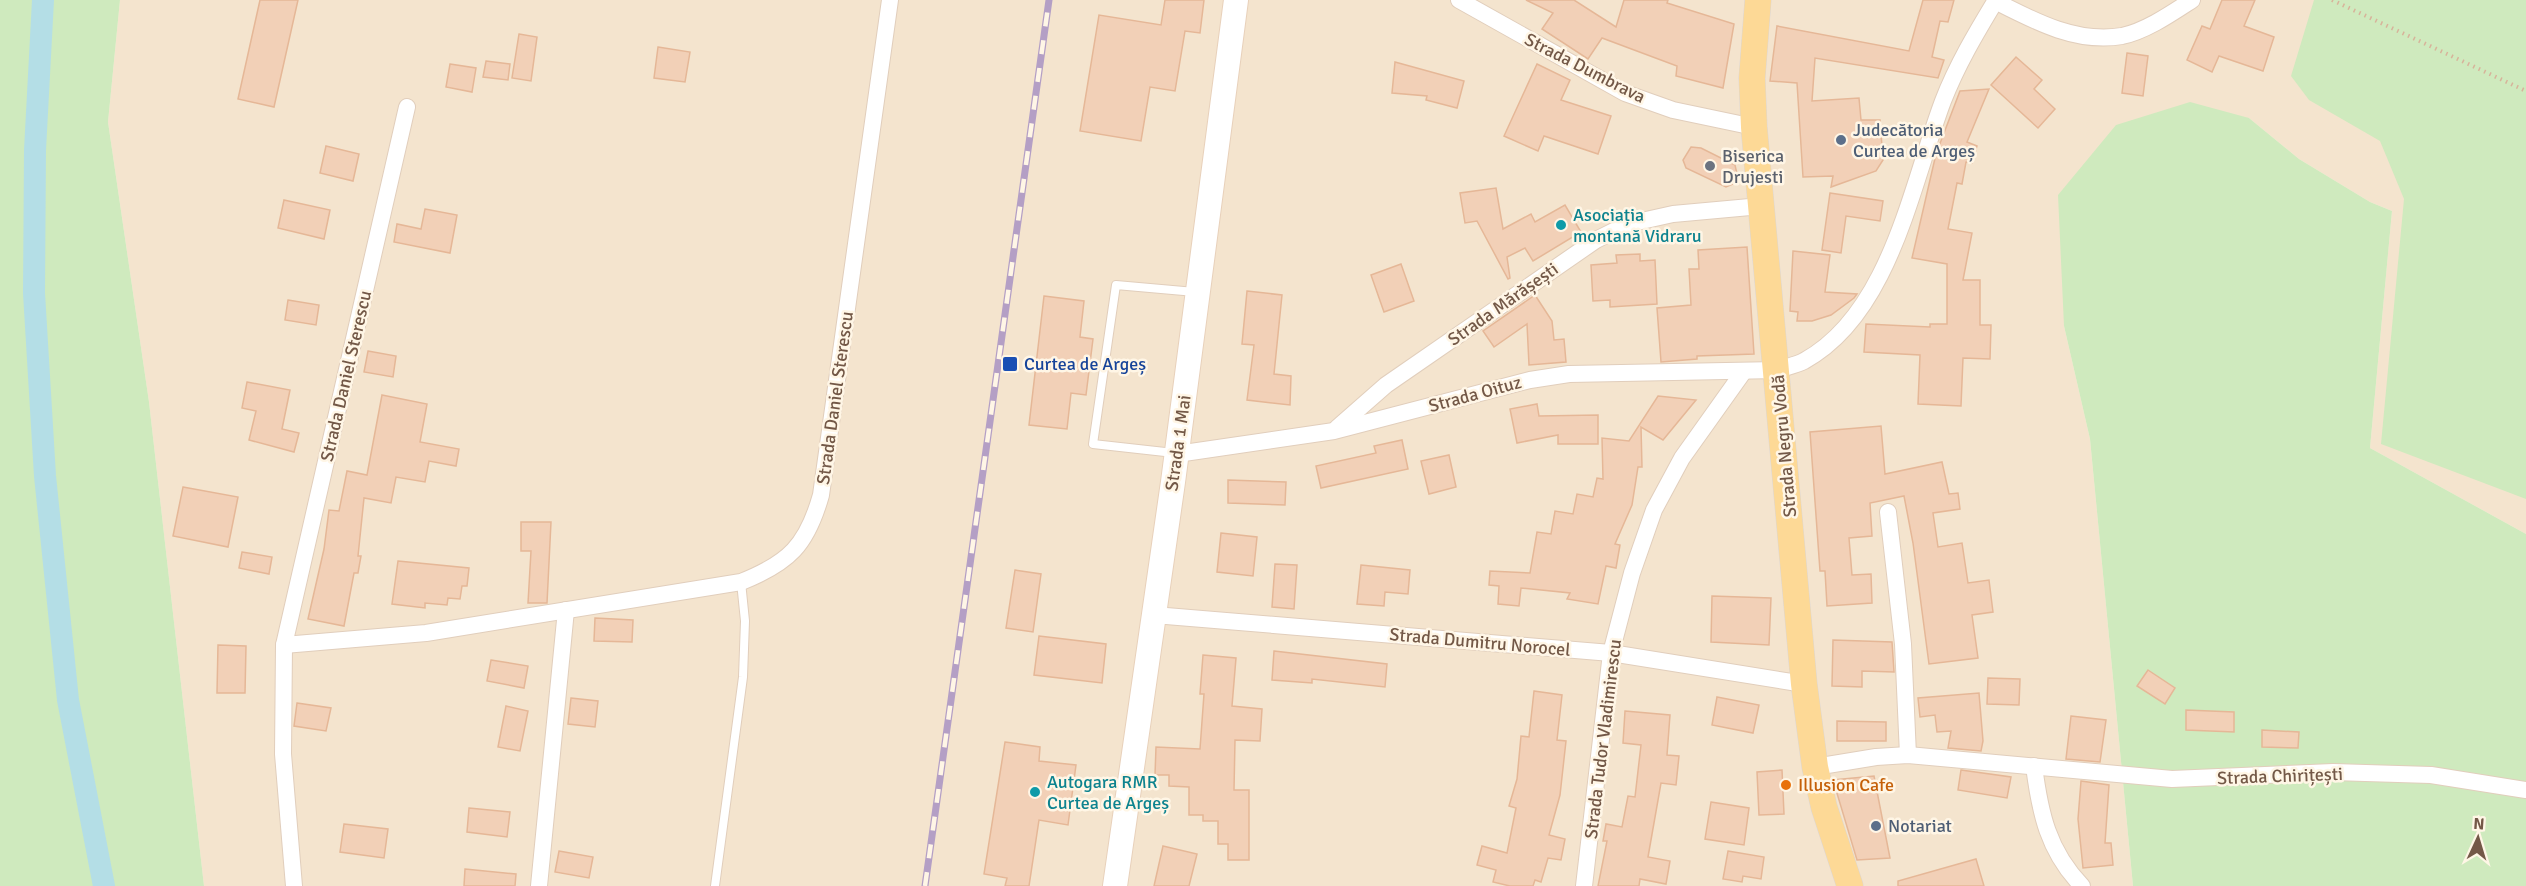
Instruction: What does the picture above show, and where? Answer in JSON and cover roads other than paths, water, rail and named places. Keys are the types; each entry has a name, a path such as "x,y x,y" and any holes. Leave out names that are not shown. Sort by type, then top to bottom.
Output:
{"main road":[{"name":"Strada 1 Mai","path":"1115,886 1177,454 1236,0"},
{"name":"Strada Negru Vodă","path":"1758,0 1752,78 1754,127 1778,370 1804,684 1815,767 1824,807 1850,886"}],"street":[{"name":"Strada Daniel Sterescu","path":"284,645 426,633 741,582 770,570 794,552 813,525 821,495 890,0"},
{"name":"Strada Dumbrava","path":"1459,0 1625,93 1673,110 1754,127"},
{"path":"1995,0 2064,31 2092,38 2124,36 2163,18 2192,0"},
{"name":"Strada Oituz","path":"1177,454 1334,431 1530,380 1569,374 1778,370 1803,362 1849,324 1869,296 1889,253 1957,68 1995,0"},
{"name":"Strada Daniel Sterescu","path":"294,886 284,754 284,645 407,107"},
{"name":"Strada Mărășești","path":"1334,431 1386,385 1596,240 1620,228 1673,214 1761,206"},
{"name":"Strada Tudor Vladimirescu","path":"1584,886 1611,653 1632,573 1654,510 1682,458 1744,371"},
{"path":"1386,385 1403,413"},
{"path":"1888,512 1903,654 1908,755"},
{"path":"538,886 566,610"},
{"name":"Strada Dumitru Norocel","path":"1154,615 1611,653 1804,684"},
{"name":"Strada Chirițești","path":"1815,767 1876,757 1908,755 2172,779 2333,772 2432,775 2526,790"},
{"path":"2034,766 2039,810 2046,833 2057,855 2082,886"}],"lane":[{"path":"1177,454 1093,444 1116,285 1198,292"},
{"path":"715,886 743,677 745,621 741,582"}],"waterway":[{"path":"43,0 35,150 34,293 45,476 68,700 104,886"}],"railway":[{"path":"925,886 1049,0"}],"place":[{"name":"Judecătoria Curtea de Argeș","path":"1841,140"},
{"name":"Biserica Drujesti","path":"1710,166"},
{"name":"Asociația montană Vidraru","path":"1561,225"},
{"name":"Curtea de Argeș","path":"1010,364"},
{"name":"Illusion Cafe","path":"1786,785"},
{"name":"Autogara RMR Curtea de Argeș","path":"1035,792"},
{"name":"Notariat","path":"1876,826"}]}
